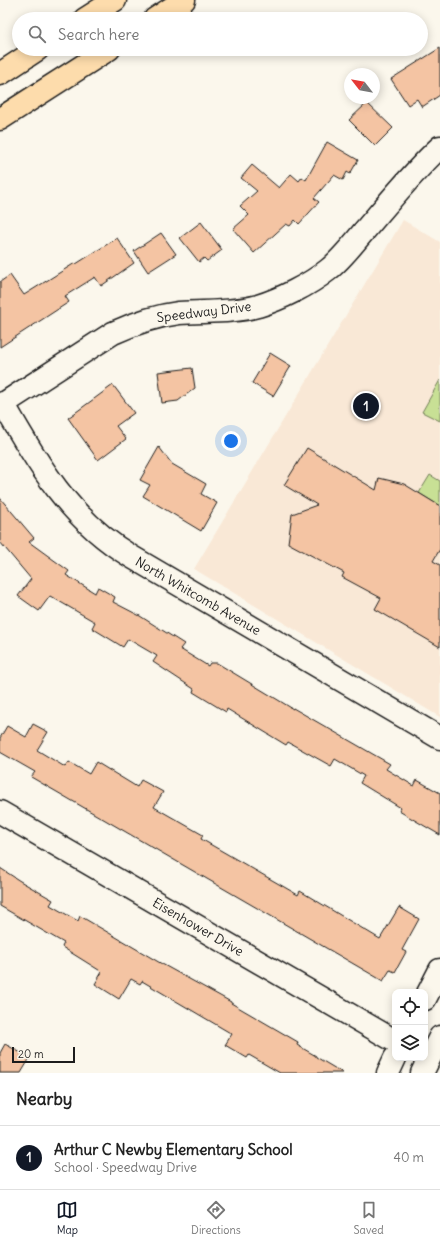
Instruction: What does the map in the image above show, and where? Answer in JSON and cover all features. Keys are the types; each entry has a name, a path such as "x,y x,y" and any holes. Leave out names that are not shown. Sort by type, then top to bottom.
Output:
{"main road":[{"path":"96,12 115,0"},
{"path":"166,12 184,0"},
{"path":"0,74 27,56"},
{"path":"0,119 98,56"}],"street":[{"name":"Speedway Drive","path":"2,404 113,333 133,324 158,316 180,313 221,312 250,308 277,299 306,284 328,270 347,251 440,146"},
{"name":"North Whitcomb Avenue","path":"2,404 60,494 92,528 107,540 132,557 440,738"},
{"name":"Eisenhower Drive","path":"0,812 392,1039"},
{"path":"428,993 440,970"},
{"path":"424,1064 440,1037"},
{"path":"388,1073 394,1061"}],"shaded area":[{"path":"403,220 440,242 440,717 194,569"}],"green space":[{"path":"440,380 440,421 422,412"},
{"path":"430,475 440,481 440,506 419,493"}],"building":[{"path":"440,48 440,95 422,107 417,99 408,105 391,79"},
{"path":"366,104 368,104 393,128 375,146 349,120"},
{"path":"327,142 358,160 350,174 347,172 343,180 334,175 314,198 319,202 299,224 295,220 290,226 286,224 254,253 233,229 249,215 240,206 257,191 241,178 252,165 279,188 291,174 299,181 302,177 306,180"},
{"path":"201,222 222,250 207,261 204,258 199,262 180,238"},
{"path":"161,233 176,254 148,272 134,251"},
{"path":"117,238 134,263 101,286 95,277 65,296 69,302 0,347 0,282 10,275 24,295"},
{"path":"270,353 291,366 273,396 252,383"},
{"path":"192,368 195,388 178,401 162,403 158,372"},
{"path":"113,385 134,413 116,426 126,439 98,460 68,418"},
{"path":"159,447 172,464 206,484 201,494 217,503 201,531 143,496 150,485 140,480"},
{"path":"307,448 376,490 379,478 404,484 440,506 440,549 433,561 440,565 440,647 375,609 381,598 342,577 344,573 288,543 292,514 317,505 284,485"},
{"path":"0,498 34,538 29,542 69,571 66,575 95,593 98,587 115,597 113,602 140,616 184,644 180,649 208,666 210,663 217,663 293,709 390,764 386,769 414,786 417,780 440,793 440,835 399,811 401,808 360,783 364,776 335,759 331,766 288,742 286,745 227,709 226,712 193,692 194,689 153,662 157,656 128,639 123,647 92,628 95,622 50,596 39,611 18,596 31,579 0,542"},
{"path":"33,724 48,732 37,750 65,767 69,762 89,774 96,762 137,787 141,780 163,792 154,807 203,835 201,839 298,895 300,891 380,939 399,907 419,919 402,950 406,952 395,972 390,970 383,981 31,777 35,772 0,752 0,738 7,726 26,737"},
{"path":"0,868 53,900 50,905 78,921 80,916 231,1002 298,1042 297,1045 343,1073 280,1073 249,1055 247,1058 225,1045 232,1034 142,981 140,984 131,979 119,999 95,984 102,972 62,947 64,943 0,906"},
{"path":"5,1044 30,1058 21,1073 0,1073 0,1053"}],"place":[{"name":"Arthur C Newby Elementary School","path":"366,406"}]}
